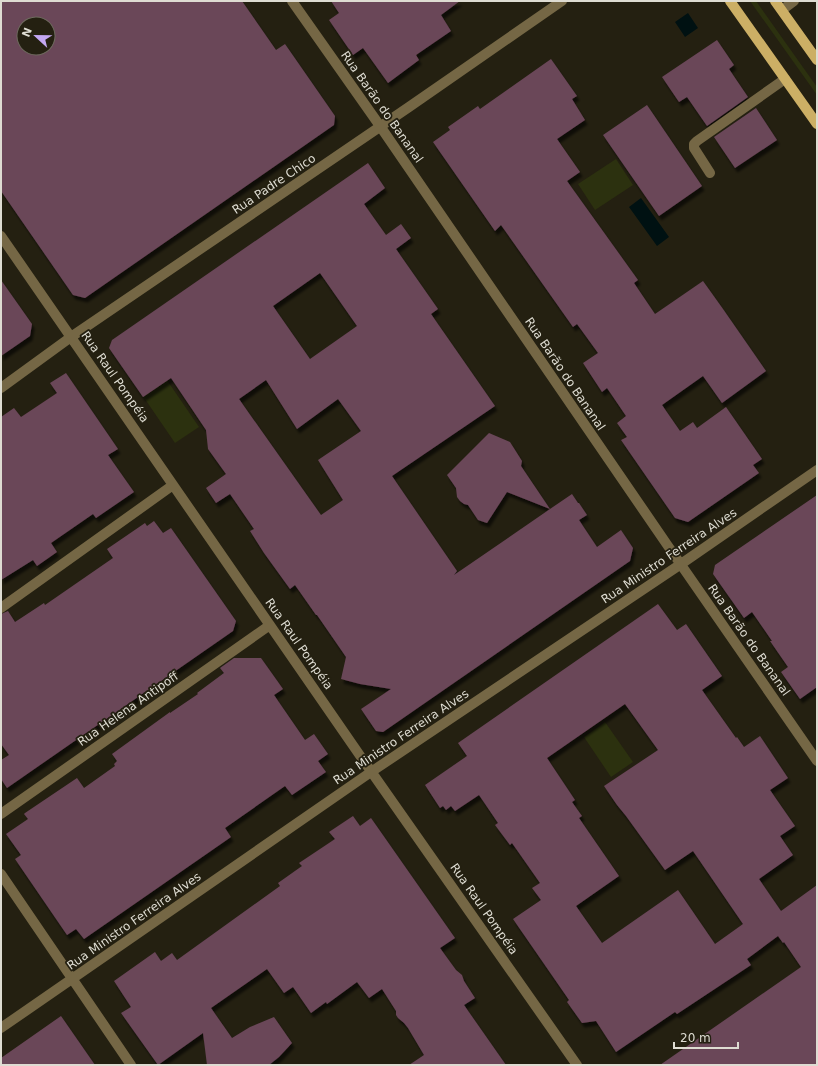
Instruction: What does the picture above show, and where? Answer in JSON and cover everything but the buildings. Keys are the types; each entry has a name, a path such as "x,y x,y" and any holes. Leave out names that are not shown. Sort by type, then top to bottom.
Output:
{"main road":[{"path":"730,1 817,124"},
{"path":"776,1 817,60"}],"street":[{"name":"Rua Barão do Bananal","path":"292,1 380,126 817,761"},
{"name":"Rua Padre Chico","path":"1,388 71,337 562,1"},
{"path":"782,10 794,1"},
{"path":"710,174 694,148 694,144 785,79"},
{"name":"Rua Raul Pompéia","path":"1,236 371,772 577,1065"},
{"name":"Rua Ministro Ferreira Alves","path":"1,1028 371,772 681,564 817,470"},
{"path":"1,608 173,485"},
{"name":"Rua Helena Antipoff","path":"1,814 270,625"},
{"path":"1,874 131,1065"}],"green space":[{"path":"750,1 756,1 817,87 817,95"},
{"path":"616,159 633,185 595,210 578,184"},
{"path":"158,367 199,427 175,443 134,383"},
{"path":"605,722 633,762 611,777 584,737"}],"shaded area":[{"path":"688,13 698,28 685,37 675,22"},
{"path":"641,198 669,237 657,246 629,207"}]}
